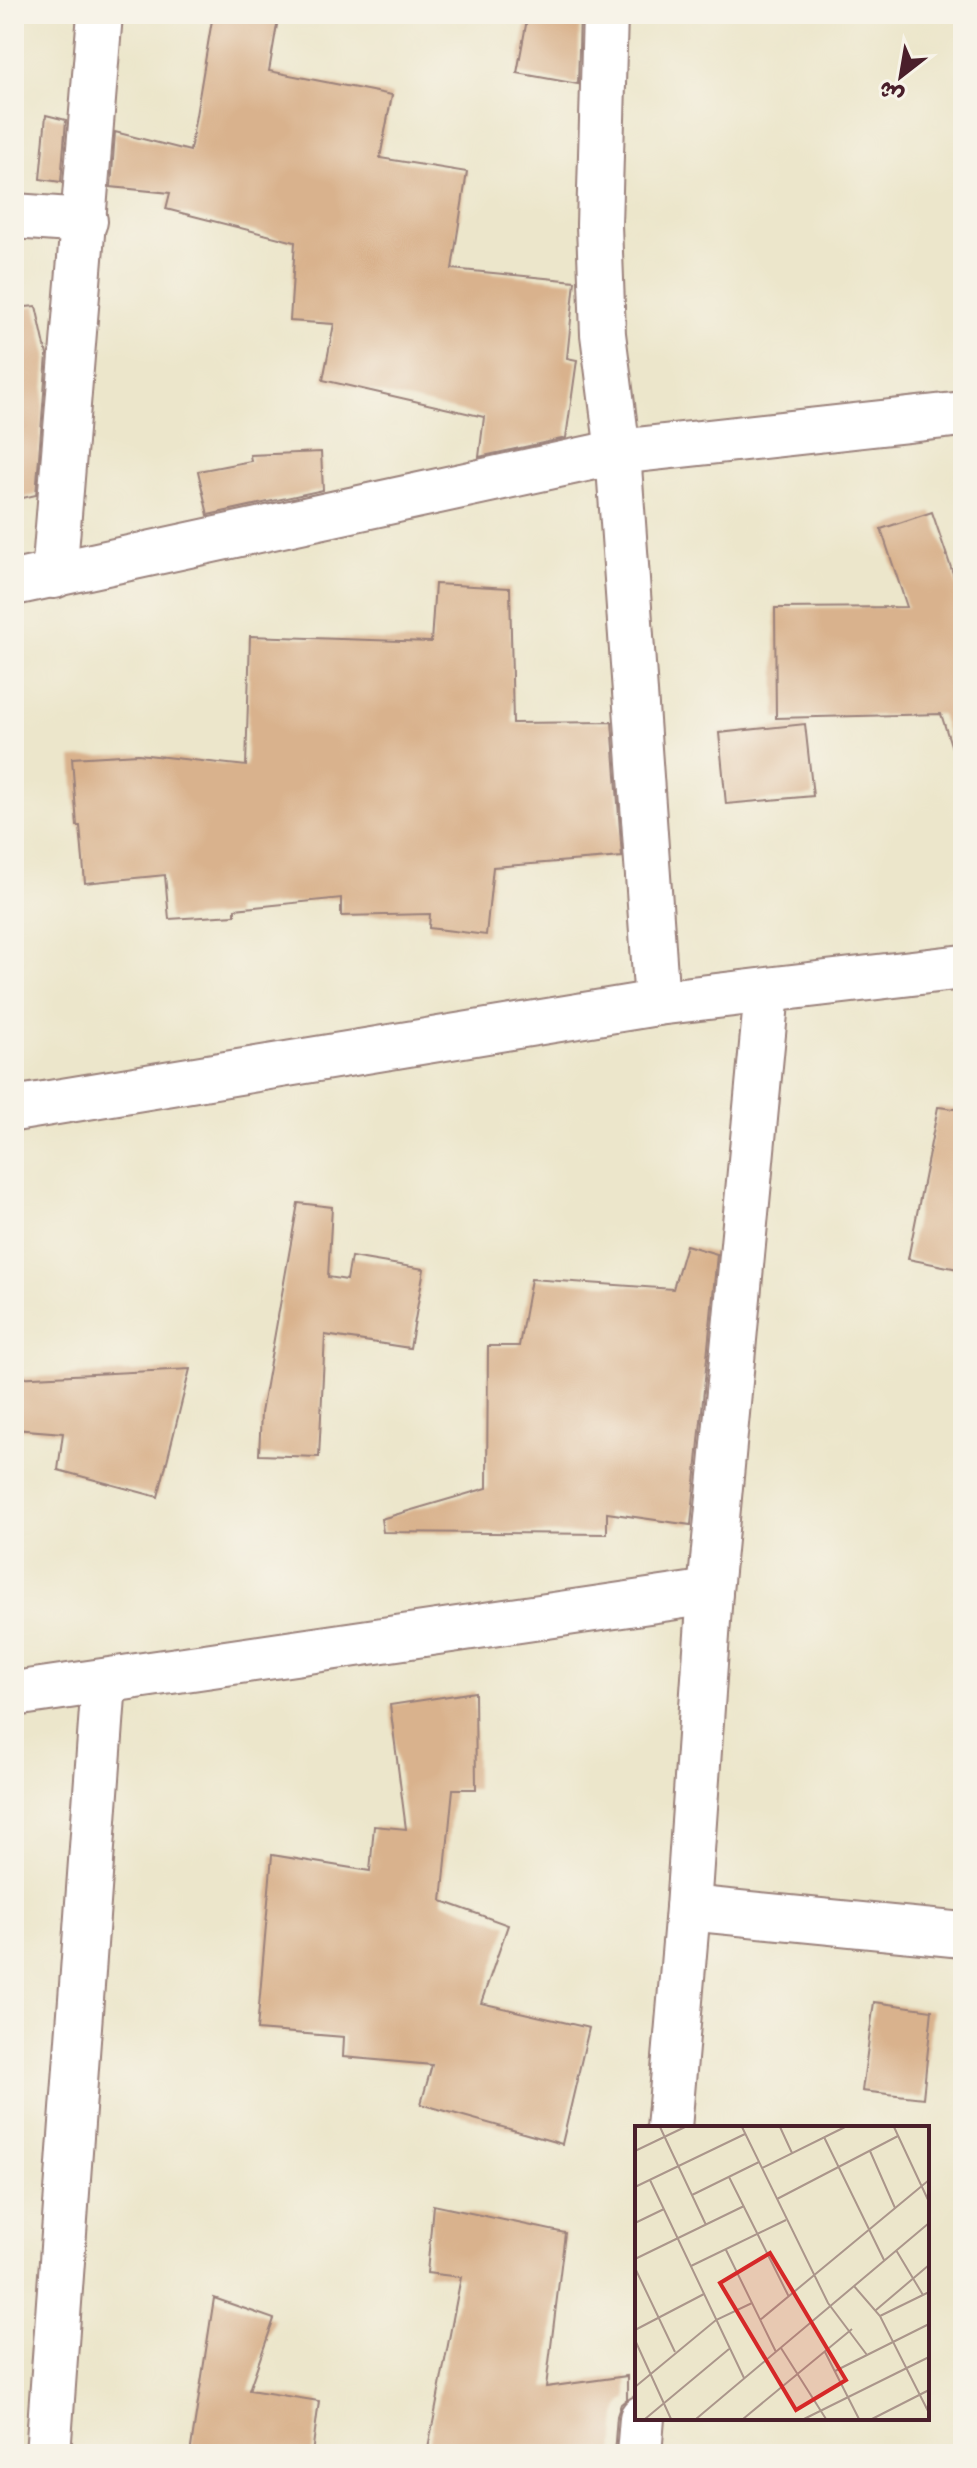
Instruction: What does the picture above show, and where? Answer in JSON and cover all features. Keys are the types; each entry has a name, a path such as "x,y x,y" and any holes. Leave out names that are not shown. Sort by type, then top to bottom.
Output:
{"street":[{"path":"100,14 85,221 34,580 618,452 963,414"},
{"path":"605,14 599,225 603,334 618,452 657,1003"},
{"path":"14,216 85,221"},
{"path":"14,1109 657,1003 963,967"},
{"path":"669,2126 710,1592 767,992"},
{"path":"14,1694 710,1592"},
{"path":"48,2454 104,1682"},
{"path":"688,1908 963,1935"},
{"path":"639,2454 642,2420"}],"building":[{"path":"213,14 248,14 278,19 269,71 392,95 380,158 467,172 452,269 575,281 567,358 577,360 566,438 479,457 484,417 323,380 334,324 290,321 295,242 166,209 170,193 111,187 115,132 190,151"},
{"path":"528,14 580,14 578,84 517,73"},
{"path":"46,115 66,120 61,182 40,179"},
{"path":"36,306 47,355 36,495 14,500 14,308"},
{"path":"321,452 323,490 208,515 198,471 251,461 250,455"},
{"path":"932,512 963,603 963,746 952,748 941,714 776,718 775,608 907,607 881,529"},
{"path":"435,584 510,588 513,723 612,722 622,857 493,867 486,935 429,928 430,914 341,916 341,898 235,909 235,915 169,919 165,875 85,883 72,758 138,754 246,766 250,636 431,642"},
{"path":"805,724 813,796 726,804 719,733"},
{"path":"938,1107 963,1110 963,1270 908,1259"},
{"path":"298,1203 332,1207 328,1277 347,1280 351,1257 424,1269 410,1348 325,1335 319,1457 259,1455 261,1413"},
{"path":"686,1245 717,1254 691,1525 607,1513 607,1534 383,1532 381,1519 487,1488 488,1346 519,1346 531,1279 673,1289"},
{"path":"190,1369 158,1497 58,1470 63,1433 14,1429 14,1378"},
{"path":"475,1692 476,1789 453,1789 442,1901 508,1925 481,2003 589,2028 562,2144 421,2104 432,2065 343,2057 344,2037 257,2030 272,1855 370,1871 374,1826 406,1829 390,1705"},
{"path":"874,2002 932,2010 923,2098 862,2091"},
{"path":"433,2205 565,2233 546,2387 627,2376 627,2399 621,2404 617,2416 614,2454 427,2454 461,2277 427,2273"},
{"path":"214,2298 274,2319 249,2390 319,2401 312,2454 190,2454"}]}
